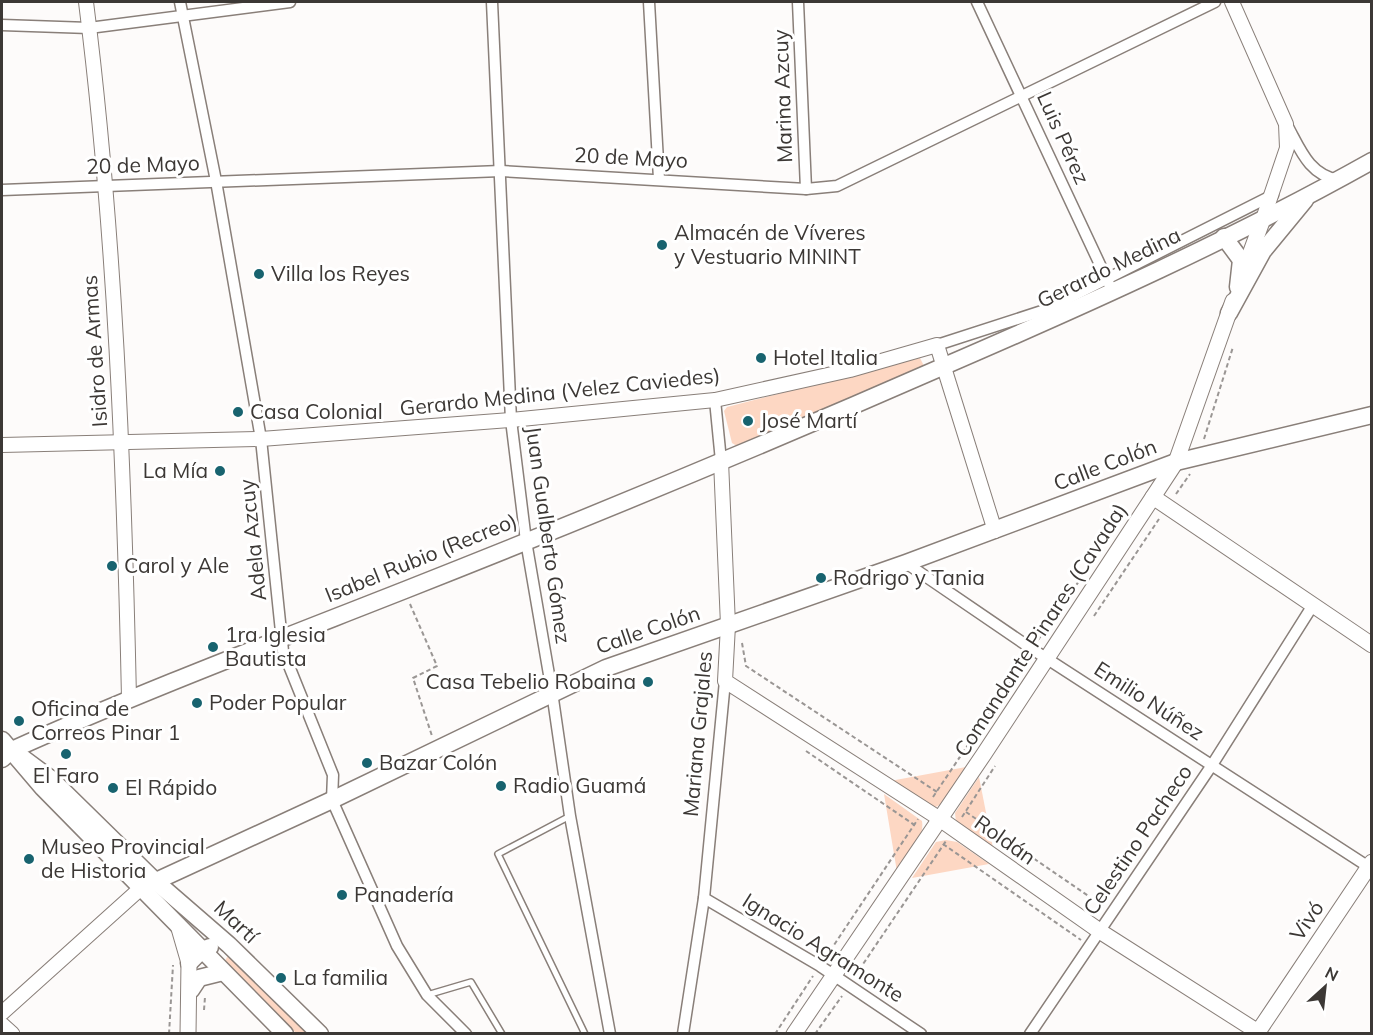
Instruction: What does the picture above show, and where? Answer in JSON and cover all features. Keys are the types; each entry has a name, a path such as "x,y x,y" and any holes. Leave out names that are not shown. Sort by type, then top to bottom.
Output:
{"main road":[{"name":"Gerardo Medina","path":"860,404 945,366 1110,286 1263,219 1371,161"},
{"path":"1229,313 1263,251 1309,194"},
{"name":"Comandante Pinares (Cavada)","path":"794,1034 826,970 952,802 1176,462 1263,219"},
{"path":"1224,237 1241,260 1238,287"},
{"name":"Isabel Rubio (Recreo)","path":"5,750 860,404"},
{"name":"Calle Colón","path":"147,884 333,800 436,748 606,668 995,531 1176,462 1371,415"},
{"path":"1153,497 1371,645"},
{"name":"Martí","path":"5,750 147,884 176,923 285,1034"},
{"name":"Roldán","path":"940,819 1101,932 1258,1033"},
{"name":"Vivó","path":"1258,1033 1370,866"},
{"path":"177,869 172,895 176,923 198,992"},
{"name":"Martí","path":"147,884 172,895 229,945 320,1034"},
{"path":"189,963 202,950 229,945"},
{"path":"188,1034 199,978 223,972"},
{"path":"2,1024 12,1034"}],"street":[{"name":"Isidro de Armas","path":"86,2 104,186 123,444 129,698"},
{"name":"Adela Azcuy","path":"180,2 216,181 261,439 283,651 333,775 333,800 397,946 427,995 465,1034"},
{"path":"2,25 89,28 291,2"},
{"name":"Juan Gualberto Gómez","path":"492,2 512,420 526,541 552,692 570,816 610,1034"},
{"path":"649,2 659,179"},
{"name":"Marina Azcuy","path":"798,2 806,189"},
{"name":"Luis Pérez","path":"977,2 1110,286"},
{"name":"20 de Mayo","path":"2,190 501,171 806,189 837,186 1215,2"},
{"path":"1232,2 1286,124 1308,165 1317,173 1338,180"},
{"path":"1263,219 1287,148 1286,124"},
{"name":"Gerardo Medina","path":"938,345 1022,319 1110,286 1273,195"},
{"path":"938,345 995,531"},
{"name":"Gerardo Medina (Velez Caviedes)","path":"2,445 123,444 261,439 512,420 715,400 850,370 938,345"},
{"name":"Mariana Grajales","path":"682,1034 704,898 725,681 733,624 715,400"},
{"name":"Emilio Núñez","path":"906,563 1032,649 1370,866"},
{"name":"Celestino Pacheco","path":"1030,1034 1212,765 1313,605"},
{"name":"Roldán","path":"725,681 940,819"},
{"name":"Calle Colón","path":"2,1013 147,884"},
{"name":"Ignacio Agramonte","path":"704,898 826,970 921,1034"}],"lane":[{"path":"570,816 498,854 585,1034"},
{"path":"427,995 471,982 502,1034"}],"path":[{"path":"775,1034 826,970 925,809 1089,566"},
{"path":"404,590 437,666 413,678 436,748"},
{"path":"733,624 746,666 952,802 1113,913"},
{"path":"800,747 1091,946"},
{"path":"169,1034 174,955"},
{"path":"198,992 204,1014"}],"shaded area":[{"path":"920,358 925,368 737,446 732,443 724,411 727,407"},
{"path":"966,767 943,803 934,808 890,781"},
{"path":"979,777 993,848 956,822 955,813"},
{"path":"884,794 922,821 918,842 897,872"},
{"path":"946,840 957,842 989,864 912,878 936,842"},
{"path":"227,957 231,958 309,1033 296,1033 224,963"}],"place":[{"name":"Almacén de Víveres y Vestuario MININT","path":"662,245"},
{"name":"Villa los Reyes","path":"259,274"},
{"name":"Hotel Italia","path":"761,358"},
{"name":"Casa Colonial","path":"238,412"},
{"name":"José Martí","path":"748,421"},
{"name":"La Mía","path":"220,471"},
{"name":"Carol y Ale","path":"112,566"},
{"name":"Rodrigo y Tania","path":"821,578"},
{"name":"1ra Iglesia Bautista","path":"213,647"},
{"name":"Casa Tebelio Robaina","path":"648,682"},
{"name":"Poder Popular","path":"197,703"},
{"name":"Oficina de Correos Pinar 1","path":"19,721"},
{"name":"El Faro","path":"66,754"},
{"name":"Bazar Colón","path":"367,763"},
{"name":"Radio Guamá","path":"501,786"},
{"name":"El Rápido","path":"113,788"},
{"name":"Museo Provincial de Historia","path":"29,859"},
{"name":"Panadería","path":"342,895"},
{"name":"La familia","path":"281,978"}]}
